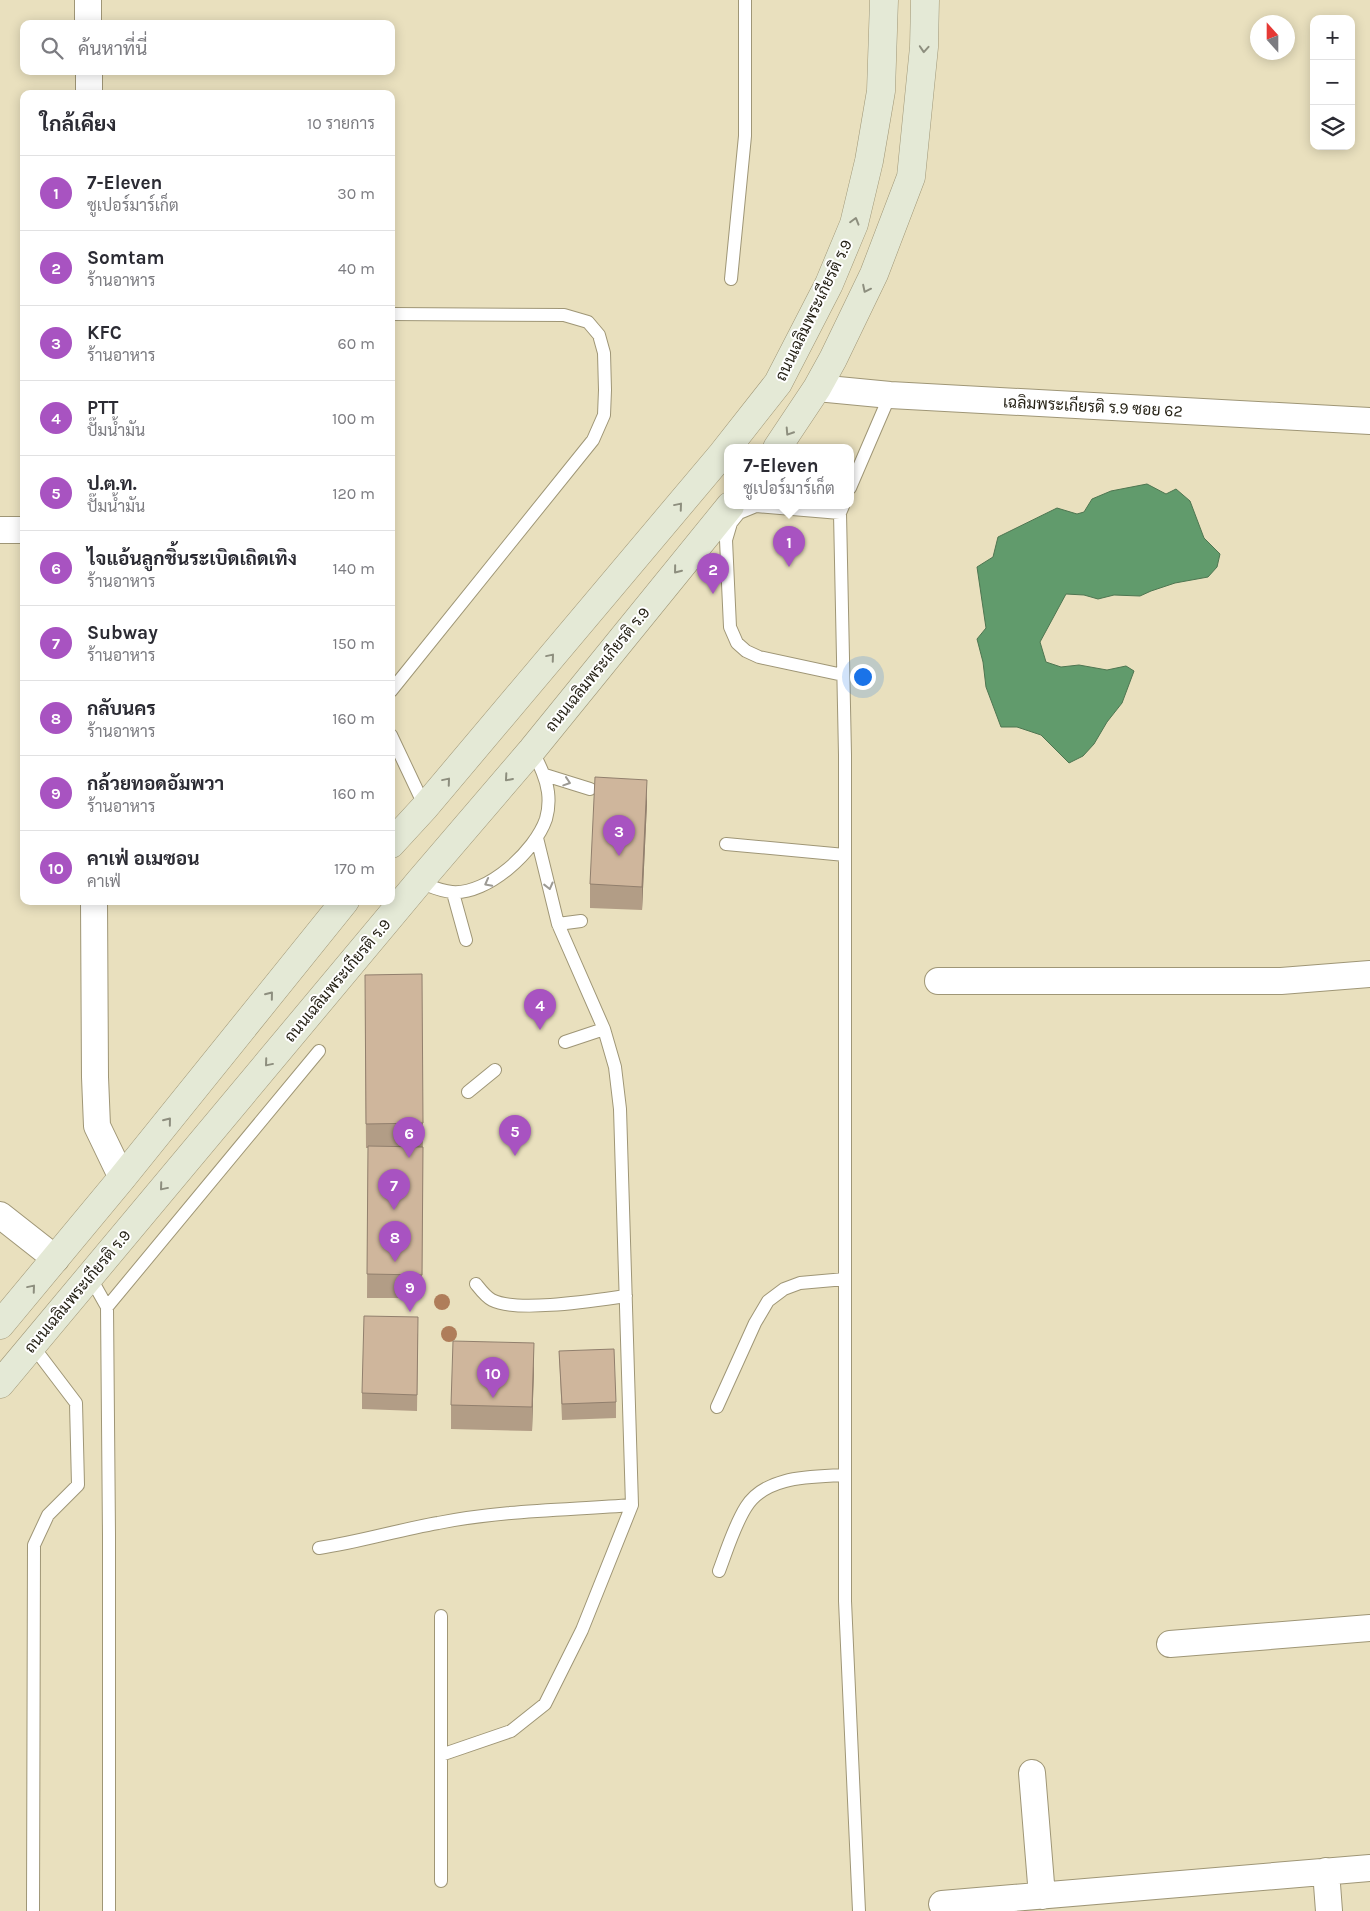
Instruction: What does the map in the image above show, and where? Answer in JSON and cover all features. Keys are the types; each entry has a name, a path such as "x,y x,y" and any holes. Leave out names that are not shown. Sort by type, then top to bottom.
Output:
{"main road":[{"name":"ถนนเฉลิมพระเกียรติ ร.9","path":"730,444 778,383 829,284 854,224 870,160 881,91 884,0"},
{"path":"780,444 817,388 833,359 874,274 911,177 924,47 925,0"},
{"path":"778,383 817,388"},
{"name":"ถนนเฉลิมพระเกียรติ ร.9","path":"395,838 425,807 724,451"},
{"name":"ถนนเฉลิมพระเกียรติ ร.9","path":"0,1384 419,882 532,750 728,509"},
{"path":"0,1325 122,1178 342,905"}],"street":[{"path":"88,0 88,20"},
{"path":"89,75 89,90"},
{"name":"เฉลิมพระเกียรติ ร.9 ซอย 62","path":"817,388 890,394 1370,421"},
{"path":"0,530 20,530"},
{"path":"94,905 95,1077 98,1126 122,1178"},
{"path":"938,982 1281,981 1370,974"},
{"path":"0,1214 56,1259"},
{"path":"1170,1644 1370,1628"},
{"path":"1032,1773 1042,1896"},
{"path":"942,1904 1370,1868"},
{"path":"1326,1871 1329,1911"}],"lane":[{"path":"731,279 745,136 745,0"},
{"path":"395,314 564,315 588,322 599,335 602,344 605,390 604,415 593,440 395,686"},
{"path":"854,479 890,394"},
{"path":"749,509 739,513 731,523 726,540 730,627 737,644 746,651 760,657 843,675"},
{"path":"841,509 845,855 845,1601 859,1911"},
{"path":"395,743 425,807"},
{"path":"419,882 453,893 477,889 504,874 537,838 547,818 548,794 545,775 532,750"},
{"path":"545,775 590,789"},
{"path":"441,1755 511,1731 545,1704 582,1630 632,1505 620,1109 615,1066 604,1029 558,924 537,838"},
{"path":"726,844 845,855"},
{"path":"453,893 466,940"},
{"path":"558,924 581,921"},
{"path":"565,1042 604,1029"},
{"path":"107,1307 319,1051"},
{"path":"468,1092 495,1070"},
{"path":"90,1275 107,1307 109,1911"},
{"path":"717,1407 755,1323 768,1301 784,1290 800,1283 845,1279"},
{"path":"476,1284 491,1300 508,1305 578,1303 626,1296"},
{"path":"32,1345 76,1403 78,1485 48,1514 34,1545 34,1911"},
{"path":"719,1571 738,1521 747,1505 766,1488 795,1479 845,1475"},
{"path":"319,1548 352,1543 439,1522 502,1514 632,1505"},
{"path":"440,1616 441,1881"}],"shaded area":[{"path":"1147,484 1166,494 1176,489 1190,501 1204,538 1220,554 1217,567 1208,577 1175,583 1140,596 1114,595 1098,599 1084,595 1066,594 1040,642 1046,662 1061,667 1079,665 1107,670 1126,666 1134,671 1122,703 1107,722 1094,744 1083,756 1069,763 1041,735 1017,727 1001,727 986,687 983,662 977,639 986,628 977,567 993,557 998,537 1057,508 1077,514 1084,512 1092,499 1111,491"}],"building":[{"path":"595,777 647,780 642,887 590,884"},
{"path":"422,974 423,1123 366,1124 365,975"},
{"path":"368,1146 423,1147 422,1275 367,1274"},
{"path":"364,1316 418,1317 417,1395 362,1393"},
{"path":"453,1341 534,1343 532,1407 451,1405"},
{"path":"614,1349 616,1402 562,1404 559,1351"}],"place":[{"name":"7-Eleven","path":"789,567"},
{"name":"Somtam","path":"713,594"},
{"name":"KFC","path":"619,856"},
{"name":"PTT","path":"540,1030"},
{"name":"ป.ต.ท.","path":"515,1156"},
{"name":"ไจแอ้นลูกชิ้นระเบิดเถิดเทิง","path":"409,1158"},
{"name":"Subway","path":"394,1210"},
{"name":"กลับนคร","path":"395,1262"},
{"name":"กล้วยทอดอัมพวา","path":"410,1312"},
{"name":"คาเฟ่ อเมซอน","path":"493,1398"}]}
